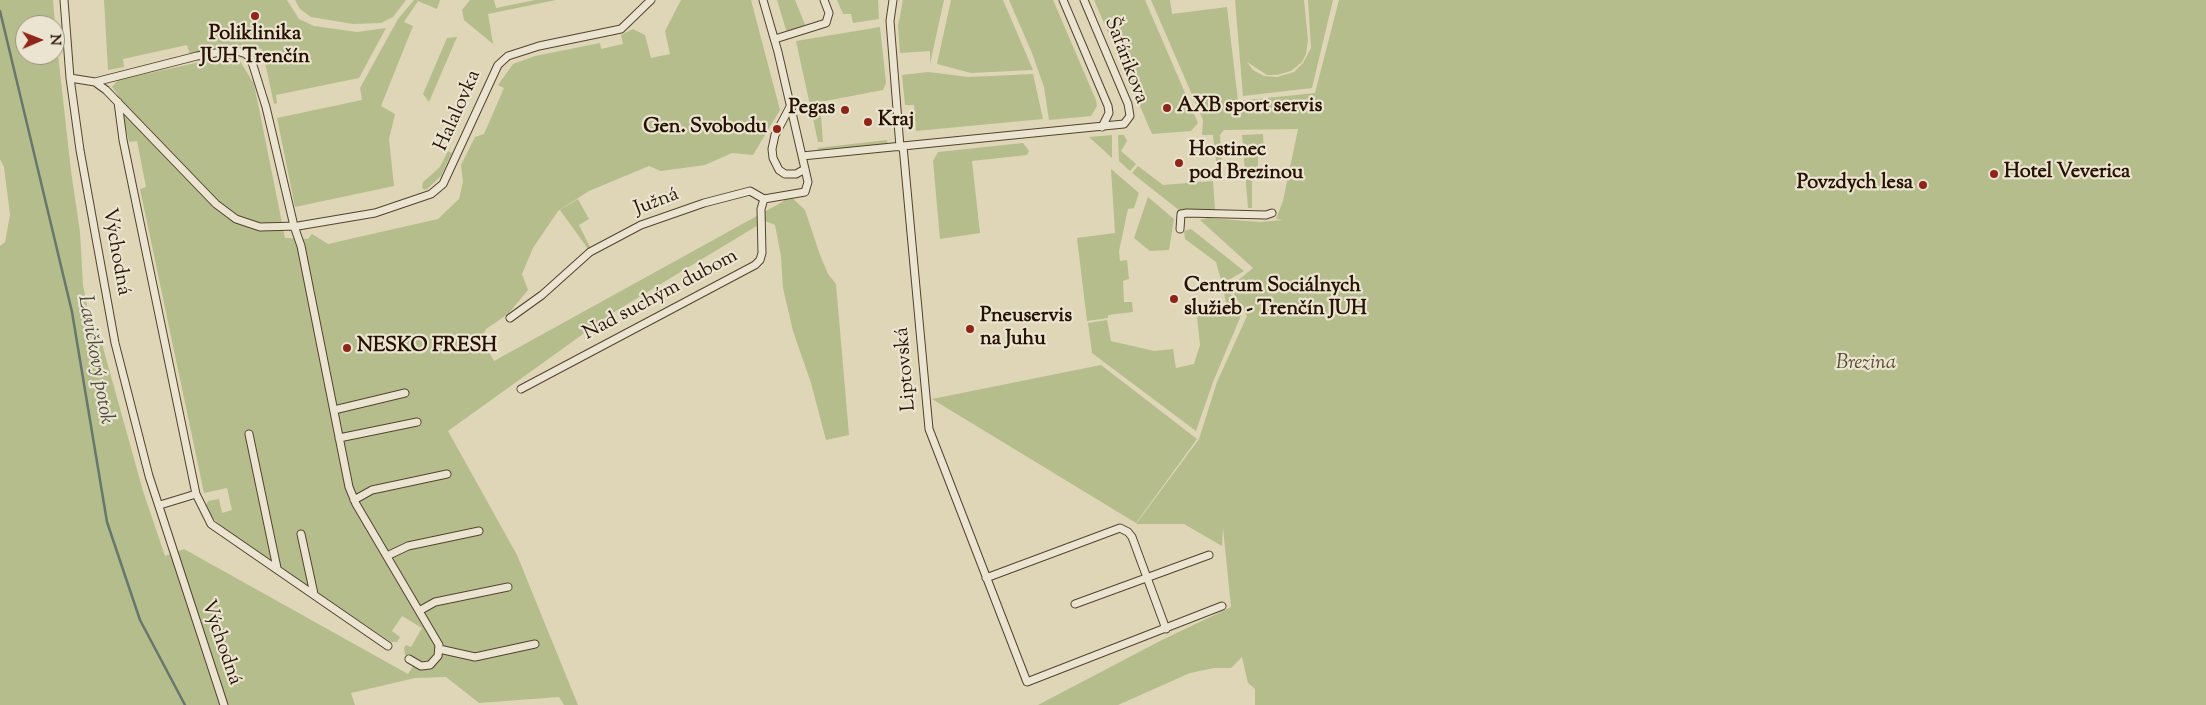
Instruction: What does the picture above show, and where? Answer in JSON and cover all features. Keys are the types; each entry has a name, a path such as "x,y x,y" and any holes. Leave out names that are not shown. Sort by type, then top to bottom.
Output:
{"street":[{"name":"Východná","path":"64,0 70,78 80,150 115,343 149,476 224,705"},
{"name":"Halalovka","path":"95,82 118,101 216,204 236,219 260,227 294,226 375,214 431,194 443,184 498,65 508,56 530,48 621,28 651,0"},
{"path":"763,0 775,39 802,156 1102,127"},
{"path":"775,39 826,23 829,13 824,0"},
{"name":"Liptovská","path":"894,0 890,21 929,429 1027,682 1222,606"},
{"name":"Šafárikova","path":"1063,0 1108,106 1109,114 1102,127"},
{"name":"Šafárikova","path":"1084,0 1130,110 1128,121 1102,127"},
{"path":"70,78 95,82 208,54 234,50 246,54 251,59 266,107 290,211 301,246 349,487 354,500 438,642 439,649 436,658 430,665 421,666 409,659"},
{"name":"Východná","path":"118,101 149,265 196,494 211,524 388,646"},
{"path":"791,105 774,135 773,158 779,170 785,174 796,174 805,169"},
{"name":"Južná","path":"510,318 542,295 590,252 641,225 704,203 750,191 764,199 805,192 808,182 802,156"},
{"name":"Nad suchým dubom","path":"521,389 755,265 760,260 762,253 761,209 764,199"},
{"path":"1180,229 1181,214 1266,215 1272,213"},
{"path":"334,410 405,393"},
{"path":"339,438 417,422"},
{"path":"249,434 276,568"},
{"path":"354,500 372,490 446,474"},
{"path":"160,505 196,494"},
{"path":"986,578 1120,528 1128,532 1132,537 1166,628"},
{"path":"387,556 404,547 479,531"},
{"path":"301,534 314,594"},
{"path":"1075,604 1209,555"},
{"path":"419,611 435,602 508,587"},
{"path":"439,649 475,657 535,644"}],"green space":[{"path":"0,0 53,0 54,15 15,15 15,65 59,65 80,232 83,285 90,321 102,344 143,491 165,556 184,549 408,674 416,662 405,655 404,648 406,645 411,647 422,628 402,616 392,631 400,637 397,642 391,642 224,529 211,516 206,505 208,501 219,499 222,513 232,510 227,488 204,493 140,189 146,187 137,141 129,142 118,95 112,87 118,80 218,58 229,57 240,61 254,84 285,238 308,239 312,234 328,244 438,219 459,199 463,182 461,165 475,137 484,134 504,88 498,85 513,64 535,56 600,43 601,49 623,44 621,35 633,29 645,35 651,58 670,54 665,31 681,0 751,0 780,110 753,155 732,153 705,165 661,171 649,166 589,191 558,211 533,248 522,274 528,290 508,314 486,329 481,338 494,361 784,201 783,196 787,193 805,210 820,255 828,274 836,284 849,435 826,440 811,383 793,331 783,288 781,256 775,225 765,221 611,314 448,431 517,555 578,705 564,705 559,697 479,703 446,677 415,678 351,693 355,705 0,705 0,246 5,242 10,215 4,167 0,159"},
{"path":"104,0 287,0 299,19 314,26 357,32 386,28 359,78 276,95 277,103 274,104 262,49 244,45 190,54 187,45 123,59 124,67 108,70"},
{"path":"295,0 406,0 393,17 381,23 353,24 311,17 300,9"},
{"path":"414,0 440,0 437,9 418,1 404,22 413,26 381,106 395,114 389,139 394,186 295,207 277,118 362,100 360,88 398,19"},
{"path":"470,0 494,0 496,8 535,0 556,0 488,14 493,44 464,20 462,10"},
{"path":"777,0 795,0 806,27 787,33"},
{"path":"837,0 878,0 879,19 853,23 851,14 843,14"},
{"path":"903,0 944,0 930,64 930,51 900,53 898,26"},
{"path":"951,0 1003,0 1033,70 971,73 937,64"},
{"path":"1009,0 1053,0 1096,100 1097,106 1091,116 1049,120 1044,87 1032,53"},
{"path":"1094,0 1145,0 1198,123 1191,131 1152,134"},
{"name":"Brezina","path":"1151,0 1170,0 1172,14 1227,7 1238,101 1315,93 1339,0 2206,0 2206,705 1255,705 1255,689 1248,683 1242,657 1231,668 1214,668 1190,673 1118,705 1038,705 1160,641 1231,607 1223,528 1222,546 1184,524 1136,524 1199,439 1217,382 1247,316 1230,287 1253,268 1200,220 1208,218 1260,222 1283,220 1276,219 1283,201 1298,129 1224,130 1220,135 1223,176 1218,177 1213,135 1202,135 1203,120"},
{"path":"1235,0 1304,0 1308,40 1306,54 1302,62 1291,71 1277,75 1267,75 1247,62 1253,70 1264,76 1277,77 1294,72 1303,63 1311,48 1308,0 1333,0 1312,88 1243,96"},
{"path":"880,27 886,83 883,90 820,102 823,142 818,142 796,41"},
{"path":"457,37 429,102 423,94 447,38"},
{"path":"928,72 969,77 1033,74 1043,119 916,131 914,105 905,105 902,75"},
{"path":"1263,134 1264,155 1258,156 1258,179 1252,180 1252,208 1248,208 1242,135"},
{"path":"1112,135 1112,158 1089,137"},
{"path":"1118,135 1124,135 1127,141 1121,151 1136,164 1130,171 1119,161"},
{"path":"887,140 888,146 822,152 817,148"},
{"path":"1023,143 1029,151 1027,155 972,161 980,233 940,239 933,161 938,152"},
{"path":"448,151 452,153 441,176 426,190 422,188 423,182 440,167"},
{"path":"1138,166 1163,185 1213,181 1215,210 1180,211 1132,173"},
{"path":"1111,169 1139,193 1134,208 1128,209 1119,251 1120,261 1127,260 1129,279 1123,281 1124,302 1132,302 1133,312 1108,315 1108,318 1087,321 1077,238 1115,233"},
{"path":"1148,197 1174,219 1169,250 1150,251 1134,238"},
{"path":"578,199 589,219 579,225 590,247 588,249 560,210"},
{"path":"1191,229 1244,271 1222,284 1216,262 1185,239 1184,231"},
{"path":"1228,289 1242,313 1213,382 1196,431 1092,353 1088,323 1107,320 1111,341 1154,351 1173,349 1176,368 1194,364 1200,345 1197,316 1227,310 1224,292"},
{"path":"1101,365 1197,439 1136,523 932,399"}],"waterway":[{"name":"Lavičkový potok","path":"0,11 72,312 107,522 140,620 185,705"}],"place":[{"name":"Poliklinika JUH Trenčín","path":"255,16"},
{"name":"AXB sport servis","path":"1167,108"},
{"name":"Pegas","path":"845,110"},
{"name":"Kraj","path":"868,122"},
{"name":"Gen. Svobodu","path":"777,129"},
{"name":"Hostinec pod Brezinou","path":"1179,163"},
{"name":"Hotel Veverica","path":"1994,174"},
{"name":"Povzdych lesa","path":"1923,185"},
{"name":"Centrum Sociálnych služieb - Trenčín JUH","path":"1174,299"},
{"name":"Pneuservis na Juhu","path":"970,329"},
{"name":"NESKO FRESH","path":"347,348"}]}
